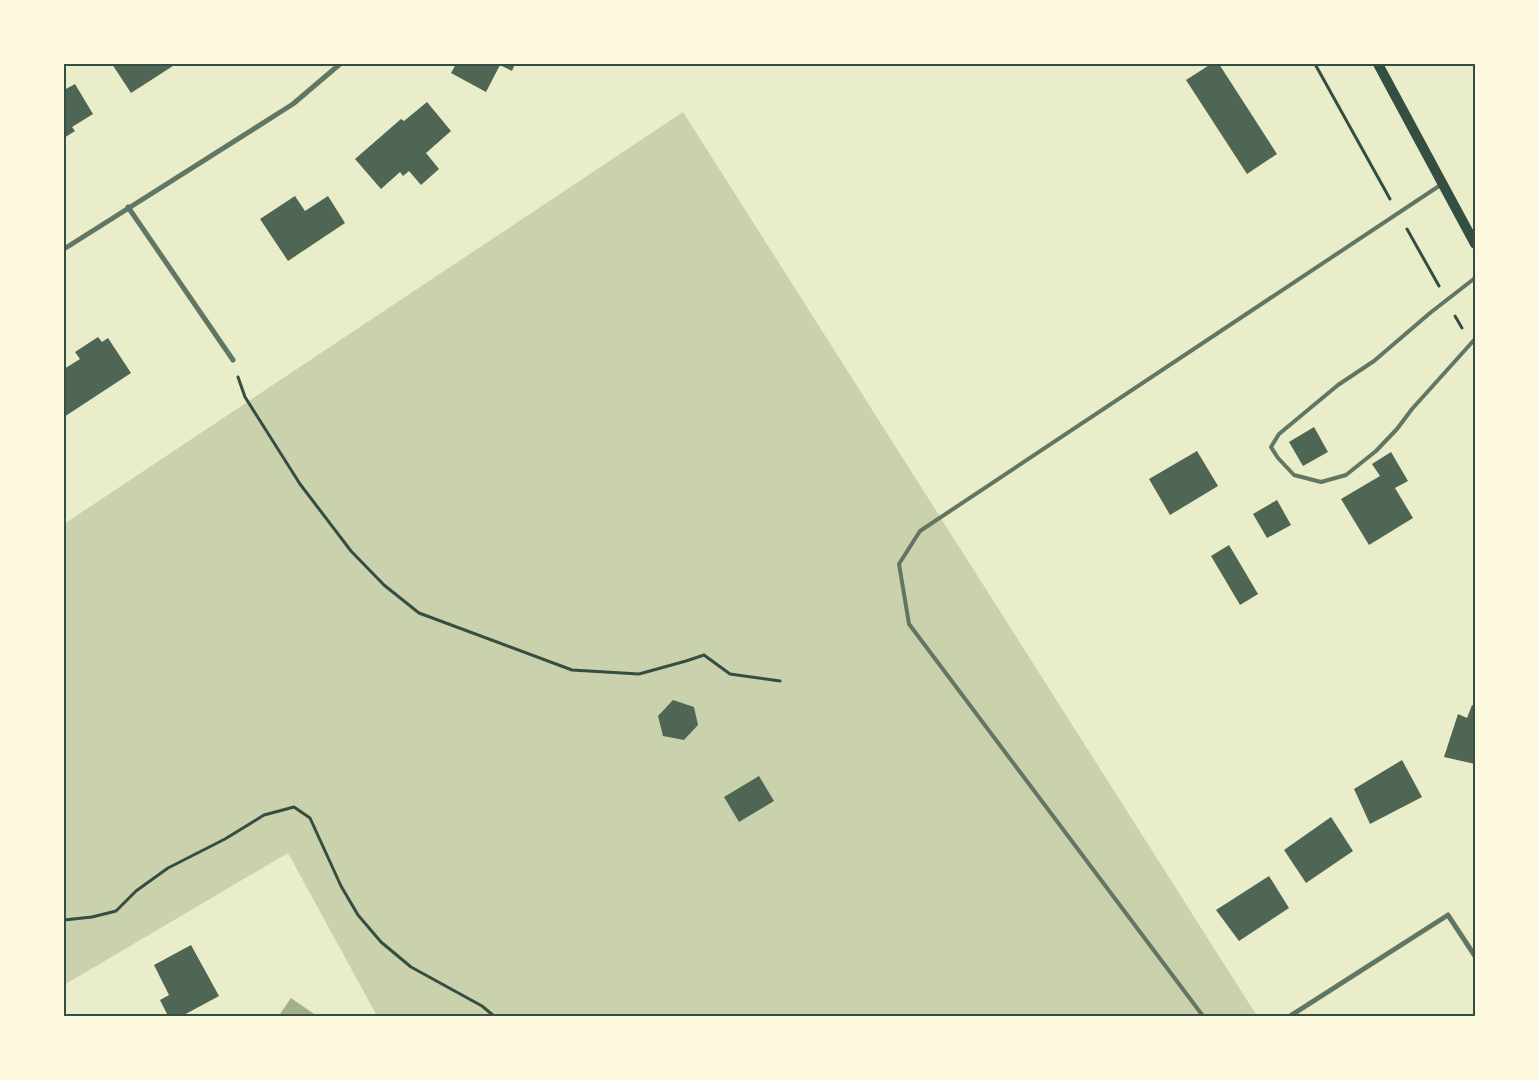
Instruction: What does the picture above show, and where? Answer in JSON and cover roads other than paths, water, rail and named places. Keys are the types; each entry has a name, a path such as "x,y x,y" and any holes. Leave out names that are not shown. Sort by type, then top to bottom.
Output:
{"main road":[{"path":"1378,64 1475,244"}],"street":[{"path":"64,249 293,104 340,64"},
{"path":"128,207 233,360"},
{"path":"1290,1016 1448,915 1475,956"}],"lane":[{"path":"1203,1016 909,624 899,564 920,530 1442,184"},
{"path":"1475,278 1430,313 1374,361 1338,385 1278,434 1271,447 1278,458 1294,475 1322,482 1346,475 1376,451 1397,429 1412,409 1475,339"}]}
